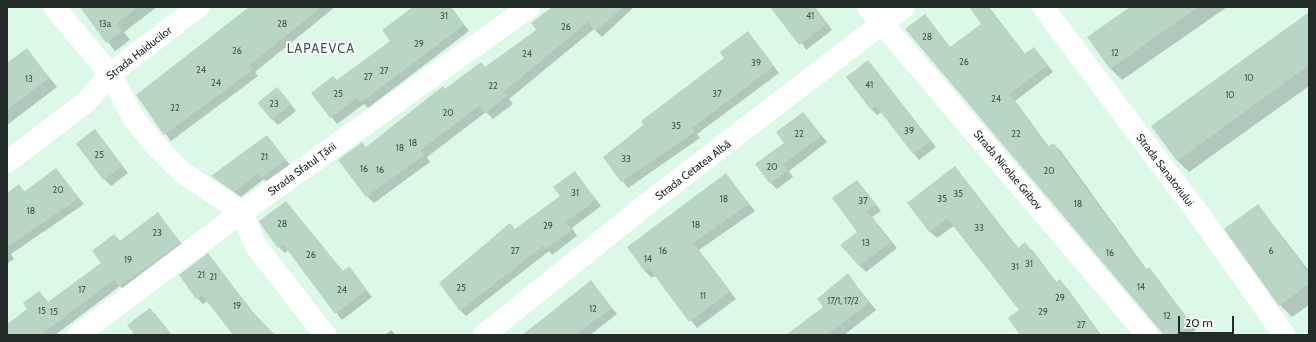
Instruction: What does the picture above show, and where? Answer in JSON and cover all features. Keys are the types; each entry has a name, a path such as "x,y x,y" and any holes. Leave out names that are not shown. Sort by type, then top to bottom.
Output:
{"street":[{"path":"54,7 110,74 134,119 154,144 183,173 242,212 256,246 325,335"},
{"name":"Strada Haiducilor","path":"7,162 86,102 110,74 198,7"},
{"name":"Strada Sfatul Țării","path":"78,335 242,212 529,7"},
{"name":"Strada Nicolae Gribov","path":"868,7 1147,335"},
{"name":"Strada Cetatea Albă","path":"484,335 643,207 884,24 904,7"},
{"name":"Strada Sanatoriului","path":"1044,7 1199,214 1284,335"}],"building":[{"path":"80,7 138,7 117,23 123,31 106,43"},
{"path":"249,7 321,7 250,65 253,70 164,135 136,95"},
{"path":"413,7 450,7 464,25 361,102 357,98 330,118 311,93 333,76 337,80 390,41 382,30"},
{"path":"552,7 624,7 595,31 588,22 503,92 507,96 485,113 480,105 421,150 424,155 366,197 338,160 362,142 366,147 443,86 445,89 481,62 485,67 536,30 531,23"},
{"path":"770,7 815,7 827,24 799,45"},
{"path":"969,7 989,7 1024,54 1034,47 1048,65 1009,94 1048,147 1053,143 1146,270 1149,267 1190,323 1174,335 1164,335 905,29 925,14 950,47 981,24"},
{"path":"1130,7 1198,7 1110,69 1087,37"},
{"path":"1309,12 1309,65 1177,161 1151,126"},
{"path":"748,31 774,66 692,128 695,132 621,182 603,157 644,125 641,121 724,58 720,52"},
{"path":"27,48 49,78 7,110 7,63"},
{"path":"868,60 931,141 913,154 876,106 871,110 846,77"},
{"path":"277,87 291,104 271,120 258,103"},
{"path":"803,112 822,136 783,164 788,170 770,184 755,164 784,143 776,132"},
{"path":"95,129 123,166 104,180 76,143"},
{"path":"267,135 286,160 261,178 258,174 234,192 211,176"},
{"path":"955,166 1018,248 1025,242 1056,282 1060,279 1100,335 1020,335 1008,318 1019,310 947,218 929,232 907,203"},
{"path":"56,168 79,198 7,247 7,193 19,184 24,192"},
{"path":"575,171 596,200 566,222 572,230 546,249 543,246 460,311 439,283 510,223 515,229 560,196 553,187"},
{"path":"726,173 749,204 693,243 730,291 689,322 649,268 645,272 627,247"},
{"path":"857,180 876,204 867,211 891,242 859,266 840,245 857,232 832,198"},
{"path":"286,201 343,271 349,266 367,290 335,314 283,244 278,248 259,221"},
{"path":"1258,204 1309,274 1309,284 1279,306 1224,229"},
{"path":"158,212 180,243 119,287 114,280 40,335 7,335 7,324 27,309 23,303 39,291 48,302 101,263 92,251 114,234 120,241"},
{"path":"208,253 250,309 275,335 233,335 202,295 196,299 179,275"},
{"path":"848,273 869,303 827,335 786,335 823,307 817,299"},
{"path":"591,280 612,308 575,335 523,335"},
{"path":"150,308 171,335 135,335 127,325"}],"district":[{"name":"LAPAEVCA","path":"321,48"}]}
